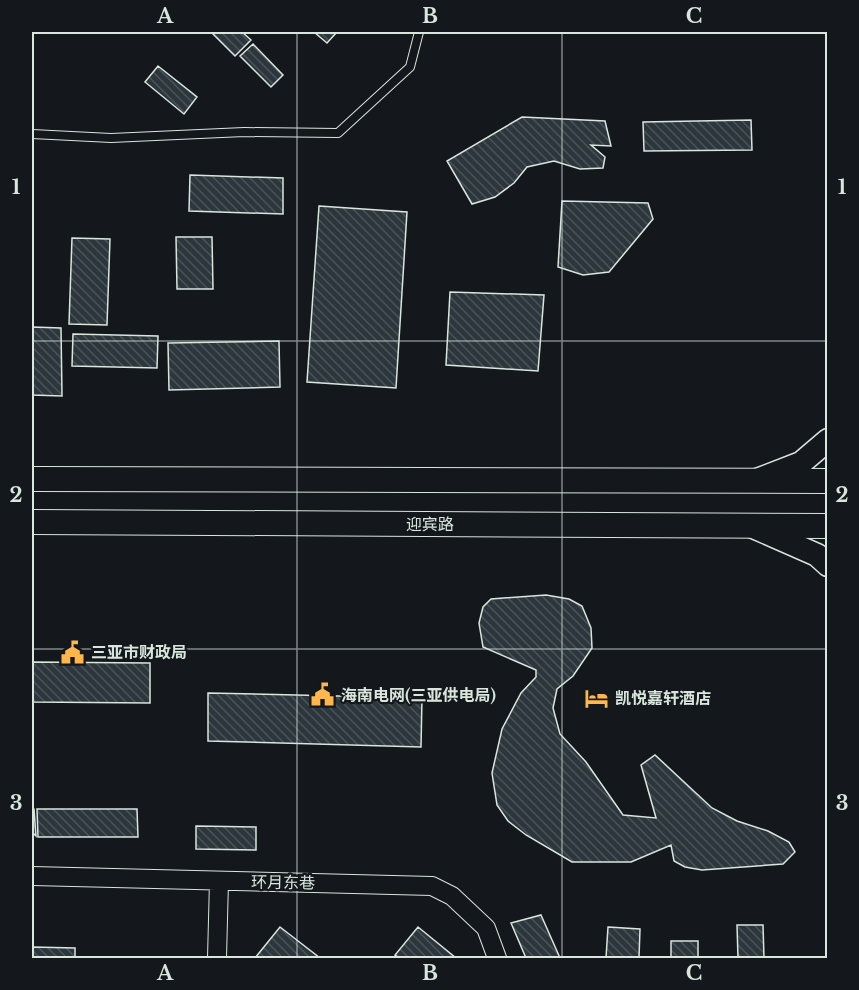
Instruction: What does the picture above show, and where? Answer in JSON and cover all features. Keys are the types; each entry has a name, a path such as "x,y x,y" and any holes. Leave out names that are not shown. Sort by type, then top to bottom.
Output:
{"highway":[{"path":"32,479 828,481"},
{"name":"迎宾路","path":"32,522 828,526"}],"main road":[{"path":"754,481 801,463 828,440"},
{"path":"751,526 817,555 828,565"}],"street":[{"name":"环月东巷","path":"32,876 432,886 452,896 486,928 497,958"},
{"path":"217,958 219,881"}],"lane":[{"path":"32,134 111,138 244,132 338,133 410,67 419,32"}],"building":[{"path":"211,32 242,32 251,40 235,56"},
{"path":"314,32 337,32 327,43"},
{"path":"253,44 283,75 271,87 240,56"},
{"path":"158,66 197,97 184,114 145,82"},
{"path":"522,117 605,121 611,146 591,145 605,157 603,168 580,169 554,161 527,167 514,183 495,197 472,204 447,161"},
{"path":"751,120 752,150 644,151 643,122"},
{"path":"190,175 283,178 283,214 189,211"},
{"path":"562,201 648,203 653,219 609,272 583,275 558,267"},
{"path":"319,206 407,212 396,388 307,382"},
{"path":"176,237 212,237 213,289 177,289"},
{"path":"72,238 110,239 107,325 69,324"},
{"path":"450,292 544,295 538,371 446,365"},
{"path":"32,327 61,328 62,396 32,395"},
{"path":"73,334 158,336 157,368 72,366"},
{"path":"279,341 280,387 169,390 168,343"},
{"path":"546,595 569,599 582,606 591,628 592,648 573,676 557,689 553,708 560,734 586,762 623,815 656,818 641,765 655,755 712,808 789,842 795,852 783,864 702,870 685,867 674,861 671,845 631,862 572,862 526,835 508,821 497,805 492,773 502,729 521,693 536,677 536,670 483,647 479,623 483,607 491,599"},
{"path":"32,662 150,663 150,703 32,702"},
{"path":"208,693 422,698 421,747 208,741"},
{"path":"32,807 34,809 36,836 32,832"},
{"path":"37,809 137,809 138,837 38,837"},
{"path":"196,826 256,827 256,850 196,849"},
{"path":"541,915 560,958 526,958 511,923"},
{"path":"737,925 763,925 764,958 738,958"},
{"path":"280,927 320,958 255,958"},
{"path":"418,927 456,958 399,958 395,955"},
{"path":"608,927 640,929 639,958 606,958"},
{"path":"671,941 698,941 698,958 671,958"},
{"path":"32,947 75,948 75,958 32,958"}],"place":[{"name":"三亚市财政局","path":"73,652"},
{"name":"海南电网(三亚供电局)","path":"323,695"},
{"name":"凯悦嘉轩酒店","path":"597,698"}]}
